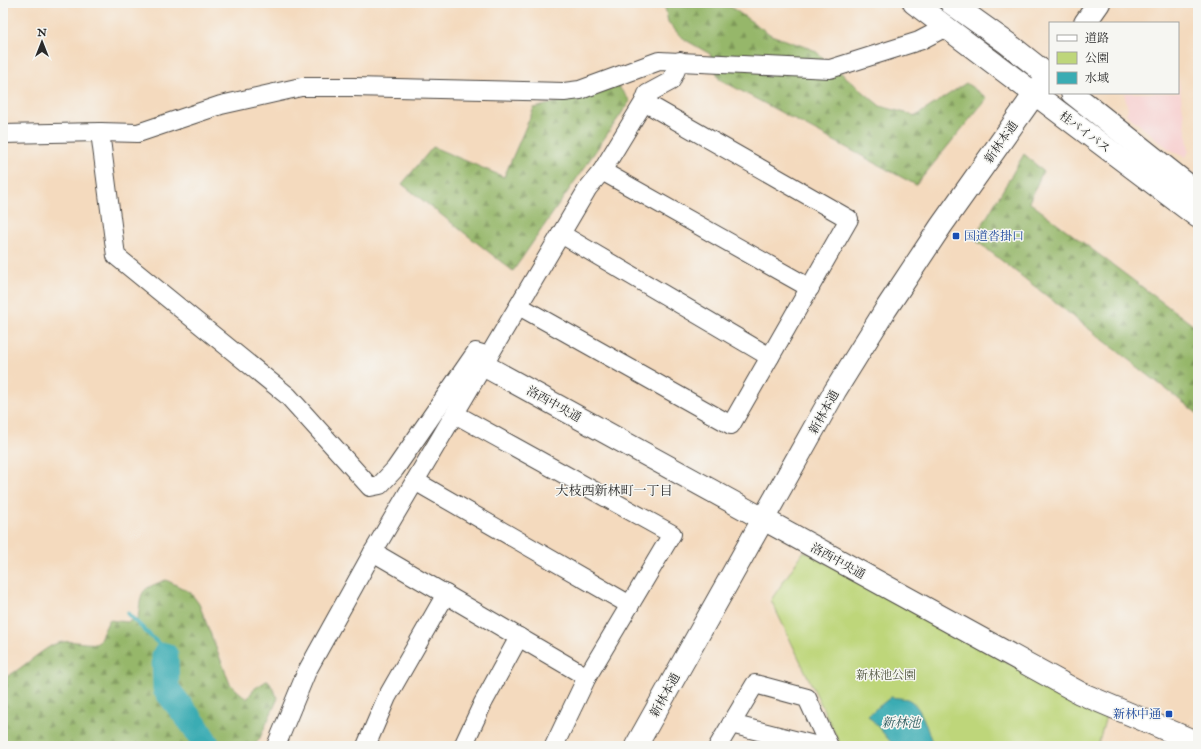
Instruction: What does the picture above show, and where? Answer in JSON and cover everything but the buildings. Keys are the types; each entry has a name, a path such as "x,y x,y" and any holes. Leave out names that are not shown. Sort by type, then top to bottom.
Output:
{"main road":[{"path":"951,3 1049,75"},
{"name":"桂バイパス","path":"918,4 946,28 1198,217"},
{"path":"1086,22 1098,4"},
{"name":"新林本通","path":"636,746 835,391 882,315 941,226 1034,93 1049,75"},
{"name":"桂バイパス","path":"1073,94 1198,194"},
{"name":"洛西中央通","path":"486,361 764,520 1080,693 1198,743"}],"street":[{"path":"3,134 100,132 138,133 221,104 301,87 353,86 564,92 580,90 658,61 830,69 919,41 946,28"},
{"path":"276,746 307,671 415,481 588,188 602,171 644,102 646,94 671,81 680,61"},
{"path":"519,306 731,425 850,219 644,102"},
{"path":"100,132 116,256 288,396 370,487 380,485 395,469 476,352 486,361"},
{"path":"602,171 810,288"},
{"path":"561,234 770,357"},
{"path":"455,414 672,534 587,677 554,746"},
{"path":"415,481 630,605"},
{"path":"374,552 587,677"},
{"path":"366,746 387,697 446,594"},
{"path":"463,746 483,703 519,637"},
{"path":"718,746 755,684 807,698 829,746"},
{"path":"731,724 818,746"}],"shaded area":[{"path":"1179,83 1189,151 1186,157 1169,149 1126,114 1128,109 1124,94 1179,94"}],"green space":[{"path":"664,3 725,3 771,35 814,50 880,106 916,116 966,83 987,98 916,185 719,79 710,54 682,38 668,22"},
{"path":"618,86 630,101 513,271 402,184 433,147 504,177 534,108"},
{"path":"1024,154 1043,171 1029,202 1198,329 1198,414 974,239"},
{"name":"新林池公園","path":"804,551 1106,716 1098,746 841,746 771,600"},
{"path":"166,580 190,592 199,604 230,684 247,699 254,689 268,680 278,698 259,740 253,746 3,746 3,678 55,644 61,642 98,643 109,620 127,622 138,618 143,593 150,586"}],"water":[{"name":"新林池","path":"891,697 907,699 917,707 921,713 934,746 894,746 868,715"}],"waterway":[{"path":"128,614 161,646 165,656"},
{"path":"165,656 166,689 195,726 207,746"}],"place":[{"name":"国道沓掛口","path":"956,236"},
{"name":"新林中通","path":"1169,714"}],"district":[{"name":"大枝西新林町一丁目","path":"614,490"}]}
